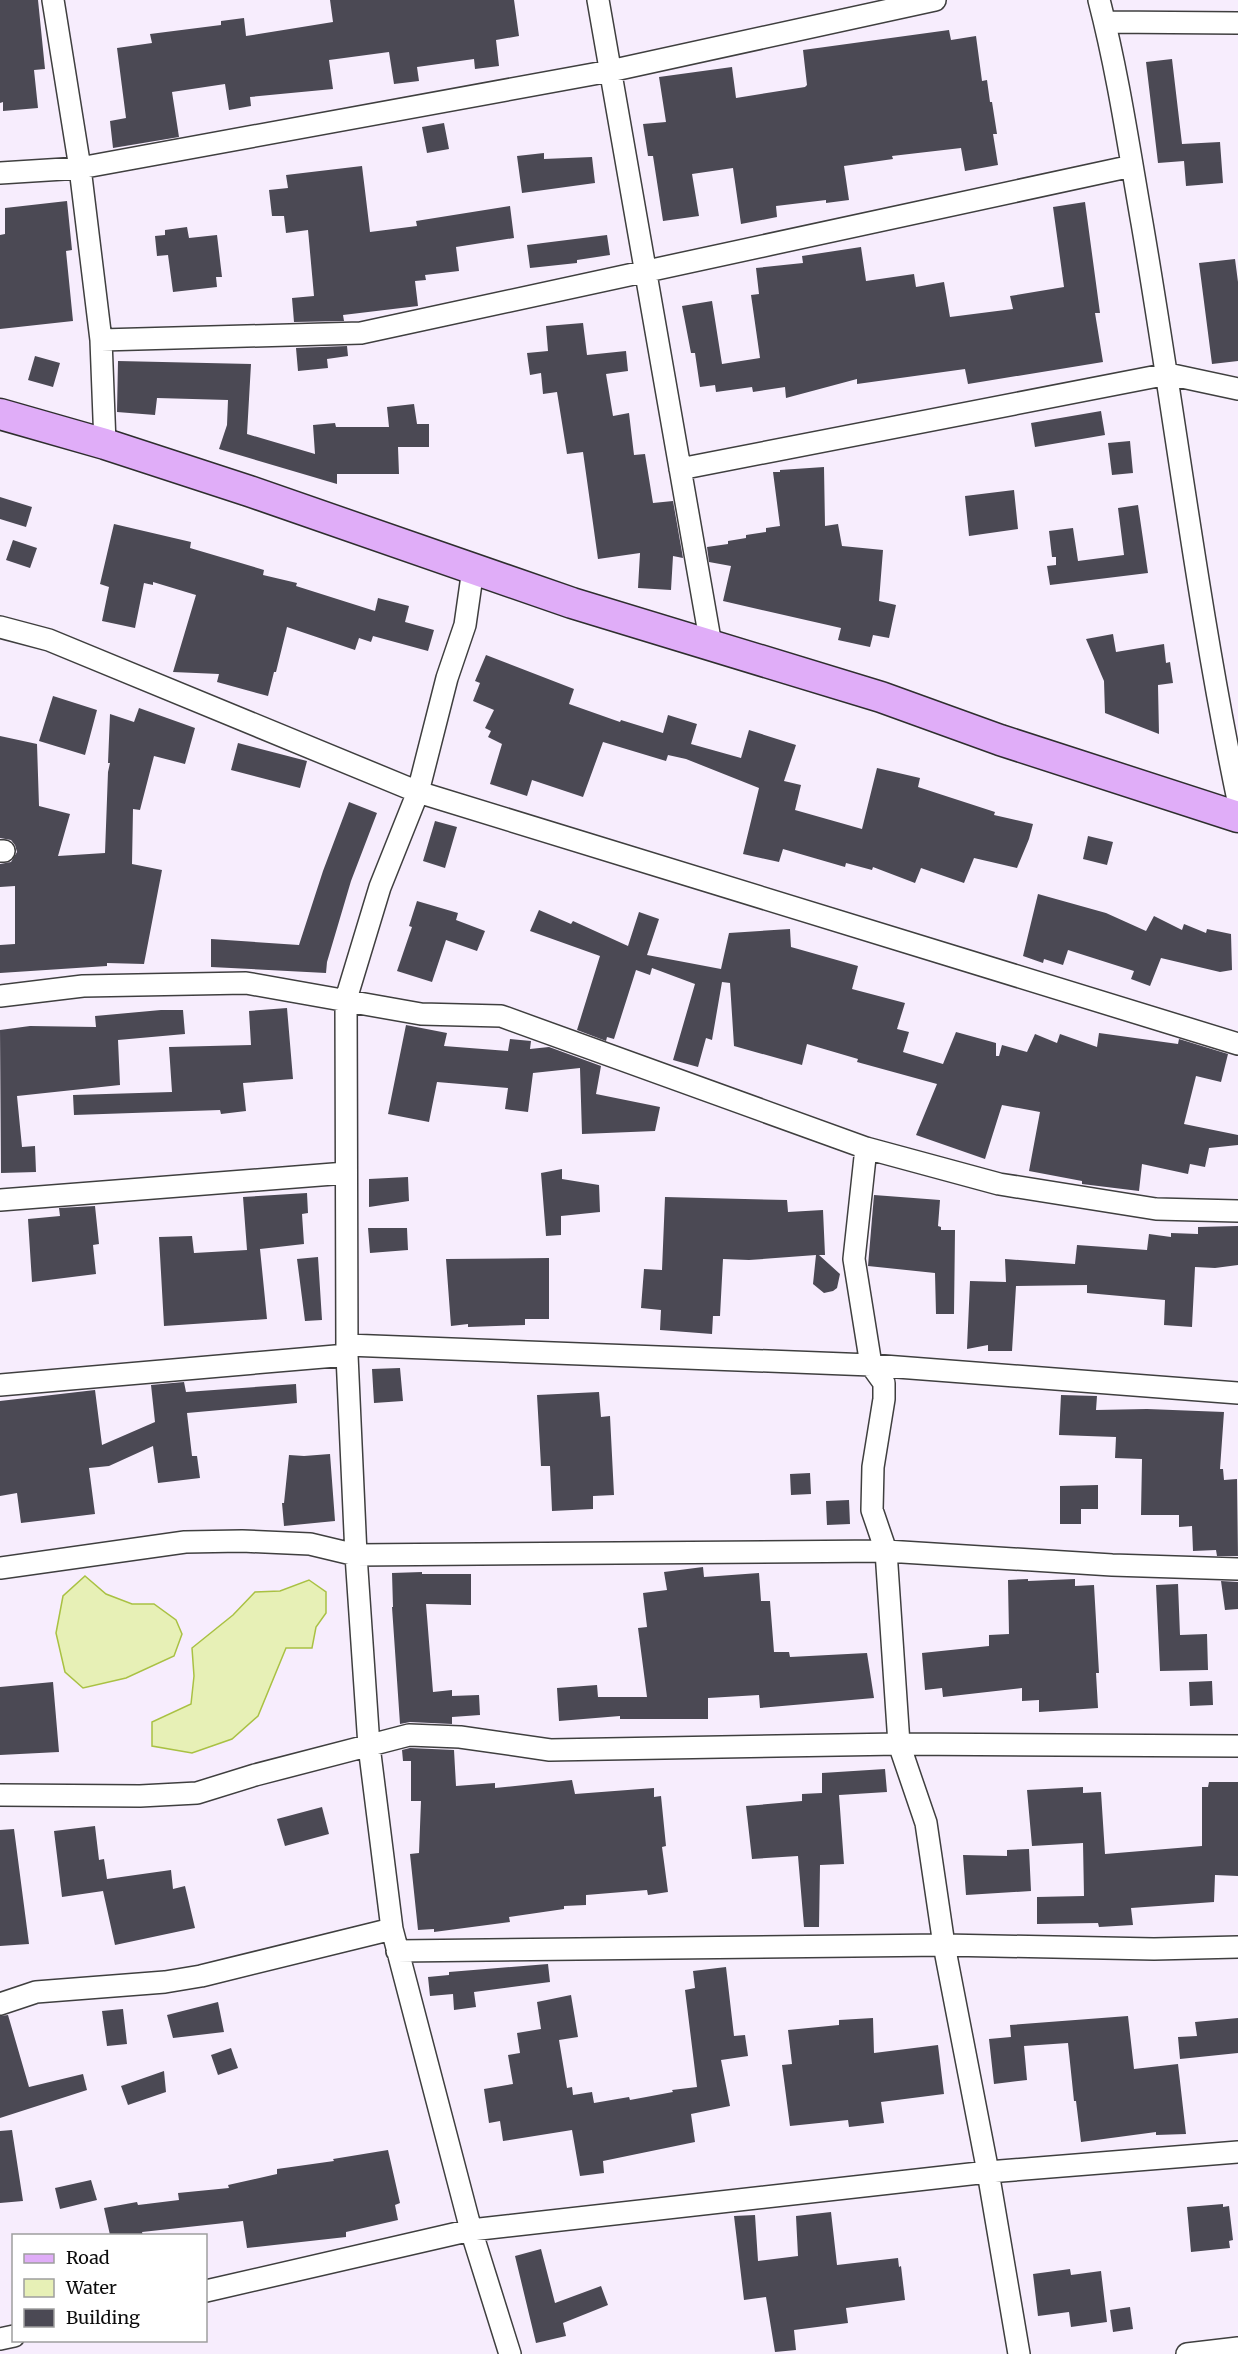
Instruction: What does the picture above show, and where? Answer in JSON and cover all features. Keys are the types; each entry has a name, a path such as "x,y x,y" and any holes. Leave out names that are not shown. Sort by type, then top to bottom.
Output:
{"main road":[{"path":"0,414 105,444 249,491 572,603 881,697 1000,740 1238,817"}],"street":[{"path":"53,0 80,168 101,340 105,444"},
{"path":"598,0 711,645"},
{"path":"0,173 80,168 610,71 935,0"},
{"path":"1099,0 1132,166 1168,374 1206,628 1238,800"},
{"path":"1105,22 1238,23"},
{"path":"101,340 361,333 1132,166"},
{"path":"680,469 1168,374 1238,390"},
{"path":"473,569 465,625 447,678 418,792 380,887 346,999 347,1350 356,1556 369,1746 392,1929 471,2230 510,2354"},
{"path":"0,627 49,640 418,792 1238,1044"},
{"path":"0,996 83,986 246,983 421,1014 501,1016 866,1148 999,1184 1156,1209 1238,1211"},
{"path":"866,1148 854,1259 871,1365 884,1383 884,1399 873,1467 872,1510 886,1551 899,1744 926,1824 944,1946 988,2172 1019,2354"},
{"path":"0,1200 346,1173"},
{"path":"0,1385 347,1350 871,1365 1238,1393"},
{"path":"0,1568 185,1542 242,1541 310,1544 356,1556 886,1551 1112,1565 1238,1569"},
{"path":"0,1795 140,1796 197,1793 255,1775 409,1735 460,1737 549,1750 899,1744 1238,1746"},
{"path":"0,2004 36,1992 165,1982 201,1976 392,1929"},
{"path":"397,1951 944,1946 1154,1949 1238,1947"},
{"path":"207,2292 471,2230 988,2172 1238,2152"},
{"path":"1187,2354 1238,2348"}],"water":[{"path":"85,1576 106,1594 132,1604 154,1604 176,1620 182,1634 174,1656 126,1678 83,1688 65,1672 56,1633 63,1596"},
{"path":"309,1580 326,1592 326,1613 316,1627 312,1648 286,1648 258,1716 232,1739 192,1753 152,1746 152,1722 191,1704 194,1676 192,1648 233,1615 255,1592 280,1591"}],"building":[{"path":"0,0 38,0 45,69 34,70 38,108 3,111 3,102 0,103"},
{"path":"330,0 514,0 519,36 496,40 499,66 475,69 474,59 417,67 419,81 394,84 389,52 329,60 333,89 250,97 251,106 229,110 225,84 172,92 179,137 113,148 110,121 126,118 117,48 152,43 150,34 221,25 221,21 244,18 246,36 333,22"},
{"path":"949,30 951,40 976,36 982,81 987,80 990,102 992,102 997,134 993,134 998,165 965,171 961,148 892,156 893,159 844,166 849,200 826,203 826,200 776,206 777,217 741,224 733,168 692,174 699,216 663,221 653,156 648,156 643,124 666,122 659,77 732,67 736,98 805,87 807,85 803,50"},
{"path":"1172,59 1182,144 1220,142 1223,183 1186,186 1184,161 1158,163 1146,62"},
{"path":"444,123 449,149 427,153 422,127"},
{"path":"544,153 544,159 592,157 595,183 522,193 517,156"},
{"path":"362,166 370,232 417,226 416,221 510,206 514,238 456,247 459,271 425,275 426,280 415,281 418,306 343,315 344,321 294,322 292,298 314,296 308,230 286,233 284,216 272,216 269,190 288,188 286,175"},
{"path":"67,201 72,250 66,251 73,321 0,329 0,235 5,234 5,208"},
{"path":"1085,202 1100,313 1095,313 1103,362 968,384 965,369 857,384 857,379 786,398 785,387 753,392 752,387 716,392 715,385 700,387 695,353 691,353 682,306 712,301 722,364 760,358 751,295 759,294 756,268 803,263 802,256 861,247 866,281 914,274 916,287 944,282 950,317 1013,309 1010,296 1064,287 1053,207"},
{"path":"187,227 189,238 217,235 222,277 216,277 217,287 173,292 168,255 157,256 155,236 165,235 165,230"},
{"path":"607,235 610,255 577,260 577,263 530,268 527,245"},
{"path":"1235,259 1238,282 1238,361 1212,364 1199,263"},
{"path":"583,323 587,355 626,351 628,371 606,374 613,416 629,413 634,455 645,454 653,503 673,501 683,558 673,556 671,590 638,588 640,553 598,559 583,452 567,454 557,392 543,394 541,373 530,375 527,353 548,351 546,326"},
{"path":"347,346 348,356 327,359 328,368 298,371 296,348"},
{"path":"35,356 60,363 53,387 28,380"},
{"path":"118,361 251,364 247,434 315,454 313,425 335,423 336,427 389,427 387,407 414,404 417,424 429,424 429,447 398,447 399,474 337,474 337,484 219,449 227,425 228,400 157,398 155,415 117,412"},
{"path":"1101,411 1105,435 1035,447 1031,423"},
{"path":"1130,441 1133,473 1112,475 1108,443"},
{"path":"824,467 825,526 838,524 842,546 883,550 879,601 896,605 889,638 873,635 870,647 838,640 841,628 723,601 731,566 709,562 707,547 728,544 728,541 746,538 746,535 766,532 766,528 780,526 773,472"},
{"path":"1014,490 1018,529 969,536 965,496"},
{"path":"0,497 32,507 26,527 0,519"},
{"path":"1138,505 1148,573 1050,585 1047,566 1056,565 1056,557 1052,557 1049,531 1073,528 1078,561 1124,555 1118,508"},
{"path":"114,524 191,542 190,548 264,570 263,575 297,583 296,586 375,611 378,598 409,606 405,622 434,630 428,651 373,636 371,642 359,638 355,650 287,627 268,696 217,682 219,674 173,672 196,595 153,582 153,585 144,583 135,628 102,621 109,587 100,584"},
{"path":"13,540 37,548 30,568 6,560"},
{"path":"1113,634 1116,652 1164,644 1166,663 1170,662 1173,683 1158,685 1159,734 1105,713 1104,681 1086,639"},
{"path":"486,655 574,689 569,704 620,722 621,720 663,733 668,715 697,724 691,744 741,758 749,730 796,745 784,781 801,785 795,810 862,829 877,768 920,778 918,787 995,812 994,815 1033,824 1029,839 1017,868 974,858 964,883 921,868 915,883 873,867 872,870 846,863 845,867 783,849 779,862 743,854 759,788 686,759 668,755 666,761 603,742 583,797 532,780 527,796 490,784 502,744 488,737 491,731 485,728 494,710 473,701 480,683 475,681"},
{"path":"53,696 97,710 85,755 39,741"},
{"path":"139,708 195,728 185,764 154,756 140,810 133,809 132,864 162,870 144,964 107,963 107,966 0,973 0,945 15,944 15,886 0,887 0,864 11,862 17,852 11,840 0,838 0,736 37,744 39,806 70,814 58,856 105,853 110,714 134,722"},
{"path":"238,743 307,761 300,788 231,770"},
{"path":"349,802 377,813 351,881 327,962 326,973 211,967 211,939 299,945"},
{"path":"435,821 457,827 445,868 423,861"},
{"path":"1088,836 1113,842 1107,865 1083,859"},
{"path":"1038,894 1106,913 1146,931 1154,916 1182,930 1184,924 1206,933 1207,929 1231,934 1232,970 1220,972 1161,958 1150,986 1131,979 1134,971 1068,950 1063,965 1044,959 1043,963 1023,956"},
{"path":"417,901 458,913 456,920 485,931 477,951 446,940 432,982 397,971 412,927 409,926"},
{"path":"539,910 571,924 573,921 628,946 639,912 659,919 647,955 721,969 729,933 790,929 791,947 858,966 852,989 905,1003 897,1029 909,1032 903,1052 943,1064 956,1032 996,1043 996,1056 999,1056 1002,1045 1027,1052 1035,1034 1057,1043 1060,1034 1097,1047 1099,1033 1178,1044 1179,1039 1228,1054 1221,1082 1196,1076 1184,1124 1238,1135 1238,1145 1209,1148 1205,1167 1190,1164 1188,1174 1142,1164 1139,1191 1082,1184 1082,1181 1029,1171 1040,1112 1002,1105 985,1159 916,1135 937,1084 857,1062 858,1059 807,1044 802,1065 734,1046 730,983 722,982 712,1040 706,1038 698,1067 673,1060 695,984 652,968 650,975 636,970 614,1039 607,1037 606,1041 577,1030 600,956 530,931"},
{"path":"287,1008 293,1079 243,1083 246,1111 221,1114 220,1110 74,1115 73,1095 172,1092 169,1047 251,1045 249,1011"},
{"path":"183,1010 185,1034 118,1040 120,1085 17,1096 22,1147 35,1146 36,1172 1,1173 0,1030 30,1026 96,1027 95,1016"},
{"path":"406,1025 447,1033 444,1046 508,1051 510,1039 531,1041 530,1049 549,1047 601,1066 596,1094 660,1107 655,1131 582,1134 580,1068 533,1073 528,1112 505,1109 508,1088 437,1082 429,1122 388,1114"},
{"path":"562,1169 562,1179 599,1185 600,1212 561,1216 561,1235 546,1236 541,1173"},
{"path":"408,1177 409,1201 369,1207 369,1179"},
{"path":"307,1193 308,1213 302,1214 304,1244 260,1249 267,1319 164,1326 159,1237 192,1236 194,1253 247,1250 243,1197"},
{"path":"874,1195 940,1200 938,1226 941,1230 955,1230 954,1314 936,1314 935,1273 868,1266"},
{"path":"665,1197 787,1200 788,1212 823,1210 825,1255 819,1255 840,1274 837,1288 824,1293 813,1284 816,1255 749,1260 723,1259 720,1316 713,1316 712,1334 660,1330 661,1310 641,1308 644,1269 662,1270"},
{"path":"95,1206 99,1244 93,1245 96,1274 32,1282 28,1219 60,1216 59,1208"},
{"path":"1238,1226 1238,1265 1215,1268 1195,1267 1192,1327 1164,1325 1165,1300 1087,1293 1087,1285 1016,1286 1012,1351 988,1351 988,1345 967,1349 970,1281 1006,1282 1005,1259 1075,1264 1077,1245 1147,1250 1149,1234 1171,1237 1171,1233 1198,1234 1198,1227"},
{"path":"368,1228 407,1228 408,1250 370,1253"},
{"path":"318,1257 322,1320 305,1321 297,1259"},
{"path":"549,1258 549,1319 525,1319 525,1325 451,1326 446,1259"},
{"path":"400,1368 403,1401 374,1403 372,1369"},
{"path":"184,1382 186,1392 296,1384 297,1403 187,1413 192,1456 197,1456 200,1478 158,1483 153,1446 109,1466 89,1468 95,1514 21,1523 17,1493 0,1496 0,1401 95,1390 102,1445 155,1422 151,1385"},
{"path":"599,1392 601,1417 610,1416 614,1495 593,1496 593,1509 552,1511 550,1466 541,1466 537,1395"},
{"path":"1061,1395 1097,1396 1096,1410 1224,1412 1220,1469 1223,1469 1224,1480 1237,1479 1238,1556 1217,1556 1216,1550 1193,1551 1192,1526 1179,1527 1179,1515 1141,1515 1142,1459 1115,1458 1116,1437 1059,1435"},
{"path":"330,1454 335,1521 284,1526 282,1503 284,1503 289,1455"},
{"path":"810,1473 811,1494 791,1495 790,1474"},
{"path":"1098,1485 1098,1509 1081,1509 1081,1524 1060,1524 1060,1486"},
{"path":"849,1500 850,1524 827,1525 826,1501"},
{"path":"703,1567 704,1577 759,1573 761,1601 770,1601 774,1652 789,1652 790,1657 867,1653 874,1698 760,1708 759,1695 708,1698 708,1719 620,1719 620,1716 559,1721 557,1688 597,1685 598,1697 647,1697 638,1628 647,1627 643,1593 667,1590 664,1572"},
{"path":"422,1572 422,1574 471,1574 471,1605 426,1604 433,1692 452,1690 452,1696 479,1695 480,1715 452,1717 452,1724 410,1722 400,1724 392,1573"},
{"path":"1028,1579 1028,1581 1075,1579 1075,1586 1094,1585 1099,1673 1096,1673 1098,1708 1039,1712 1039,1700 1022,1701 1022,1688 943,1697 942,1688 925,1690 922,1653 989,1646 989,1635 1009,1634 1008,1580"},
{"path":"1221,1581 1238,1582 1238,1609 1225,1610"},
{"path":"1178,1584 1180,1635 1207,1634 1208,1670 1160,1671 1156,1585"},
{"path":"1212,1681 1213,1705 1190,1706 1189,1682"},
{"path":"53,1682 59,1752 0,1755 0,1687"},
{"path":"410,1748 454,1750 456,1786 495,1783 495,1788 572,1780 575,1794 654,1788 654,1797 661,1796 666,1846 662,1847 668,1892 648,1895 647,1890 586,1895 586,1905 564,1906 564,1909 509,1917 510,1922 434,1932 434,1929 418,1930 410,1854 419,1853 421,1801 411,1801 411,1761 403,1761 402,1750"},
{"path":"885,1769 887,1792 839,1795 844,1864 820,1865 819,1927 804,1927 798,1856 752,1859 746,1806 802,1801 802,1794 822,1793 822,1773"},
{"path":"1209,1782 1238,1782 1238,1876 1215,1875 1214,1902 1131,1908 1133,1925 1099,1927 1098,1923 1037,1924 1037,1897 1084,1896 1083,1843 1032,1846 1027,1790 1083,1787 1083,1793 1101,1792 1105,1854 1202,1846 1202,1787 1208,1787"},
{"path":"322,1807 329,1834 285,1846 277,1819"},
{"path":"95,1826 99,1860 104,1859 107,1879 171,1870 173,1889 185,1886 195,1928 115,1945 103,1891 62,1897 54,1831"},
{"path":"14,1829 29,1944 0,1946 0,1830"},
{"path":"1029,1849 1031,1891 966,1895 963,1855 1007,1856 1007,1850"},
{"path":"548,1964 550,1982 474,1992 476,2007 454,2010 453,1994 430,1996 428,1977 449,1975 449,1972"},
{"path":"726,1967 734,2036 745,2035 748,2056 721,2060 730,2106 691,2114 695,2142 603,2161 604,2173 580,2176 572,2130 503,2141 500,2121 489,2123 484,2089 513,2084 508,2055 520,2053 517,2033 541,2029 537,2002 571,1995 578,2037 559,2040 567,2088 572,2087 573,2095 592,2092 594,2103 629,2097 630,2100 673,2092 672,2090 697,2087 685,1990 695,1988 693,1971"},
{"path":"218,2002 224,2032 173,2038 167,2015"},
{"path":"123,2009 127,2044 107,2046 102,2011"},
{"path":"8,2015 29,2087 83,2074 87,2090 0,2118 0,2016"},
{"path":"1128,2016 1134,2069 1178,2064 1186,2134 1156,2135 1156,2132 1081,2142 1068,2043 1024,2046 1027,2080 994,2084 989,2039 1011,2037 1010,2025"},
{"path":"873,2018 874,2053 938,2045 944,2094 881,2102 884,2123 849,2127 848,2120 790,2126 782,2065 792,2064 788,2030 839,2025 839,2020"},
{"path":"1238,2018 1238,2053 1180,2059 1178,2037 1197,2036 1195,2022"},
{"path":"231,2048 238,2068 218,2075 211,2055"},
{"path":"164,2071 166,2092 128,2105 121,2086"},
{"path":"12,2130 23,2201 0,2203 0,2131"},
{"path":"388,2150 400,2203 395,2205 398,2220 346,2232 346,2237 247,2248 243,2221 142,2232 143,2234 110,2234 104,2208 137,2202 138,2205 179,2200 178,2193 229,2188 228,2185 277,2174 277,2169 334,2161 333,2159"},
{"path":"91,2180 97,2200 60,2209 55,2188"},
{"path":"1223,2204 1223,2207 1229,2206 1233,2240 1229,2241 1230,2248 1191,2252 1187,2207"},
{"path":"831,2212 837,2265 898,2258 905,2300 846,2308 848,2323 794,2330 796,2350 775,2352 766,2297 744,2300 734,2216 755,2215 758,2261 798,2256 796,2216"},
{"path":"541,2249 555,2303 601,2286 608,2305 563,2323 566,2336 536,2343 515,2256"},
{"path":"1070,2269 1071,2275 1101,2271 1107,2322 1071,2327 1069,2312 1038,2316 1033,2274"},
{"path":"1130,2307 1133,2329 1113,2332 1110,2310"}]}
